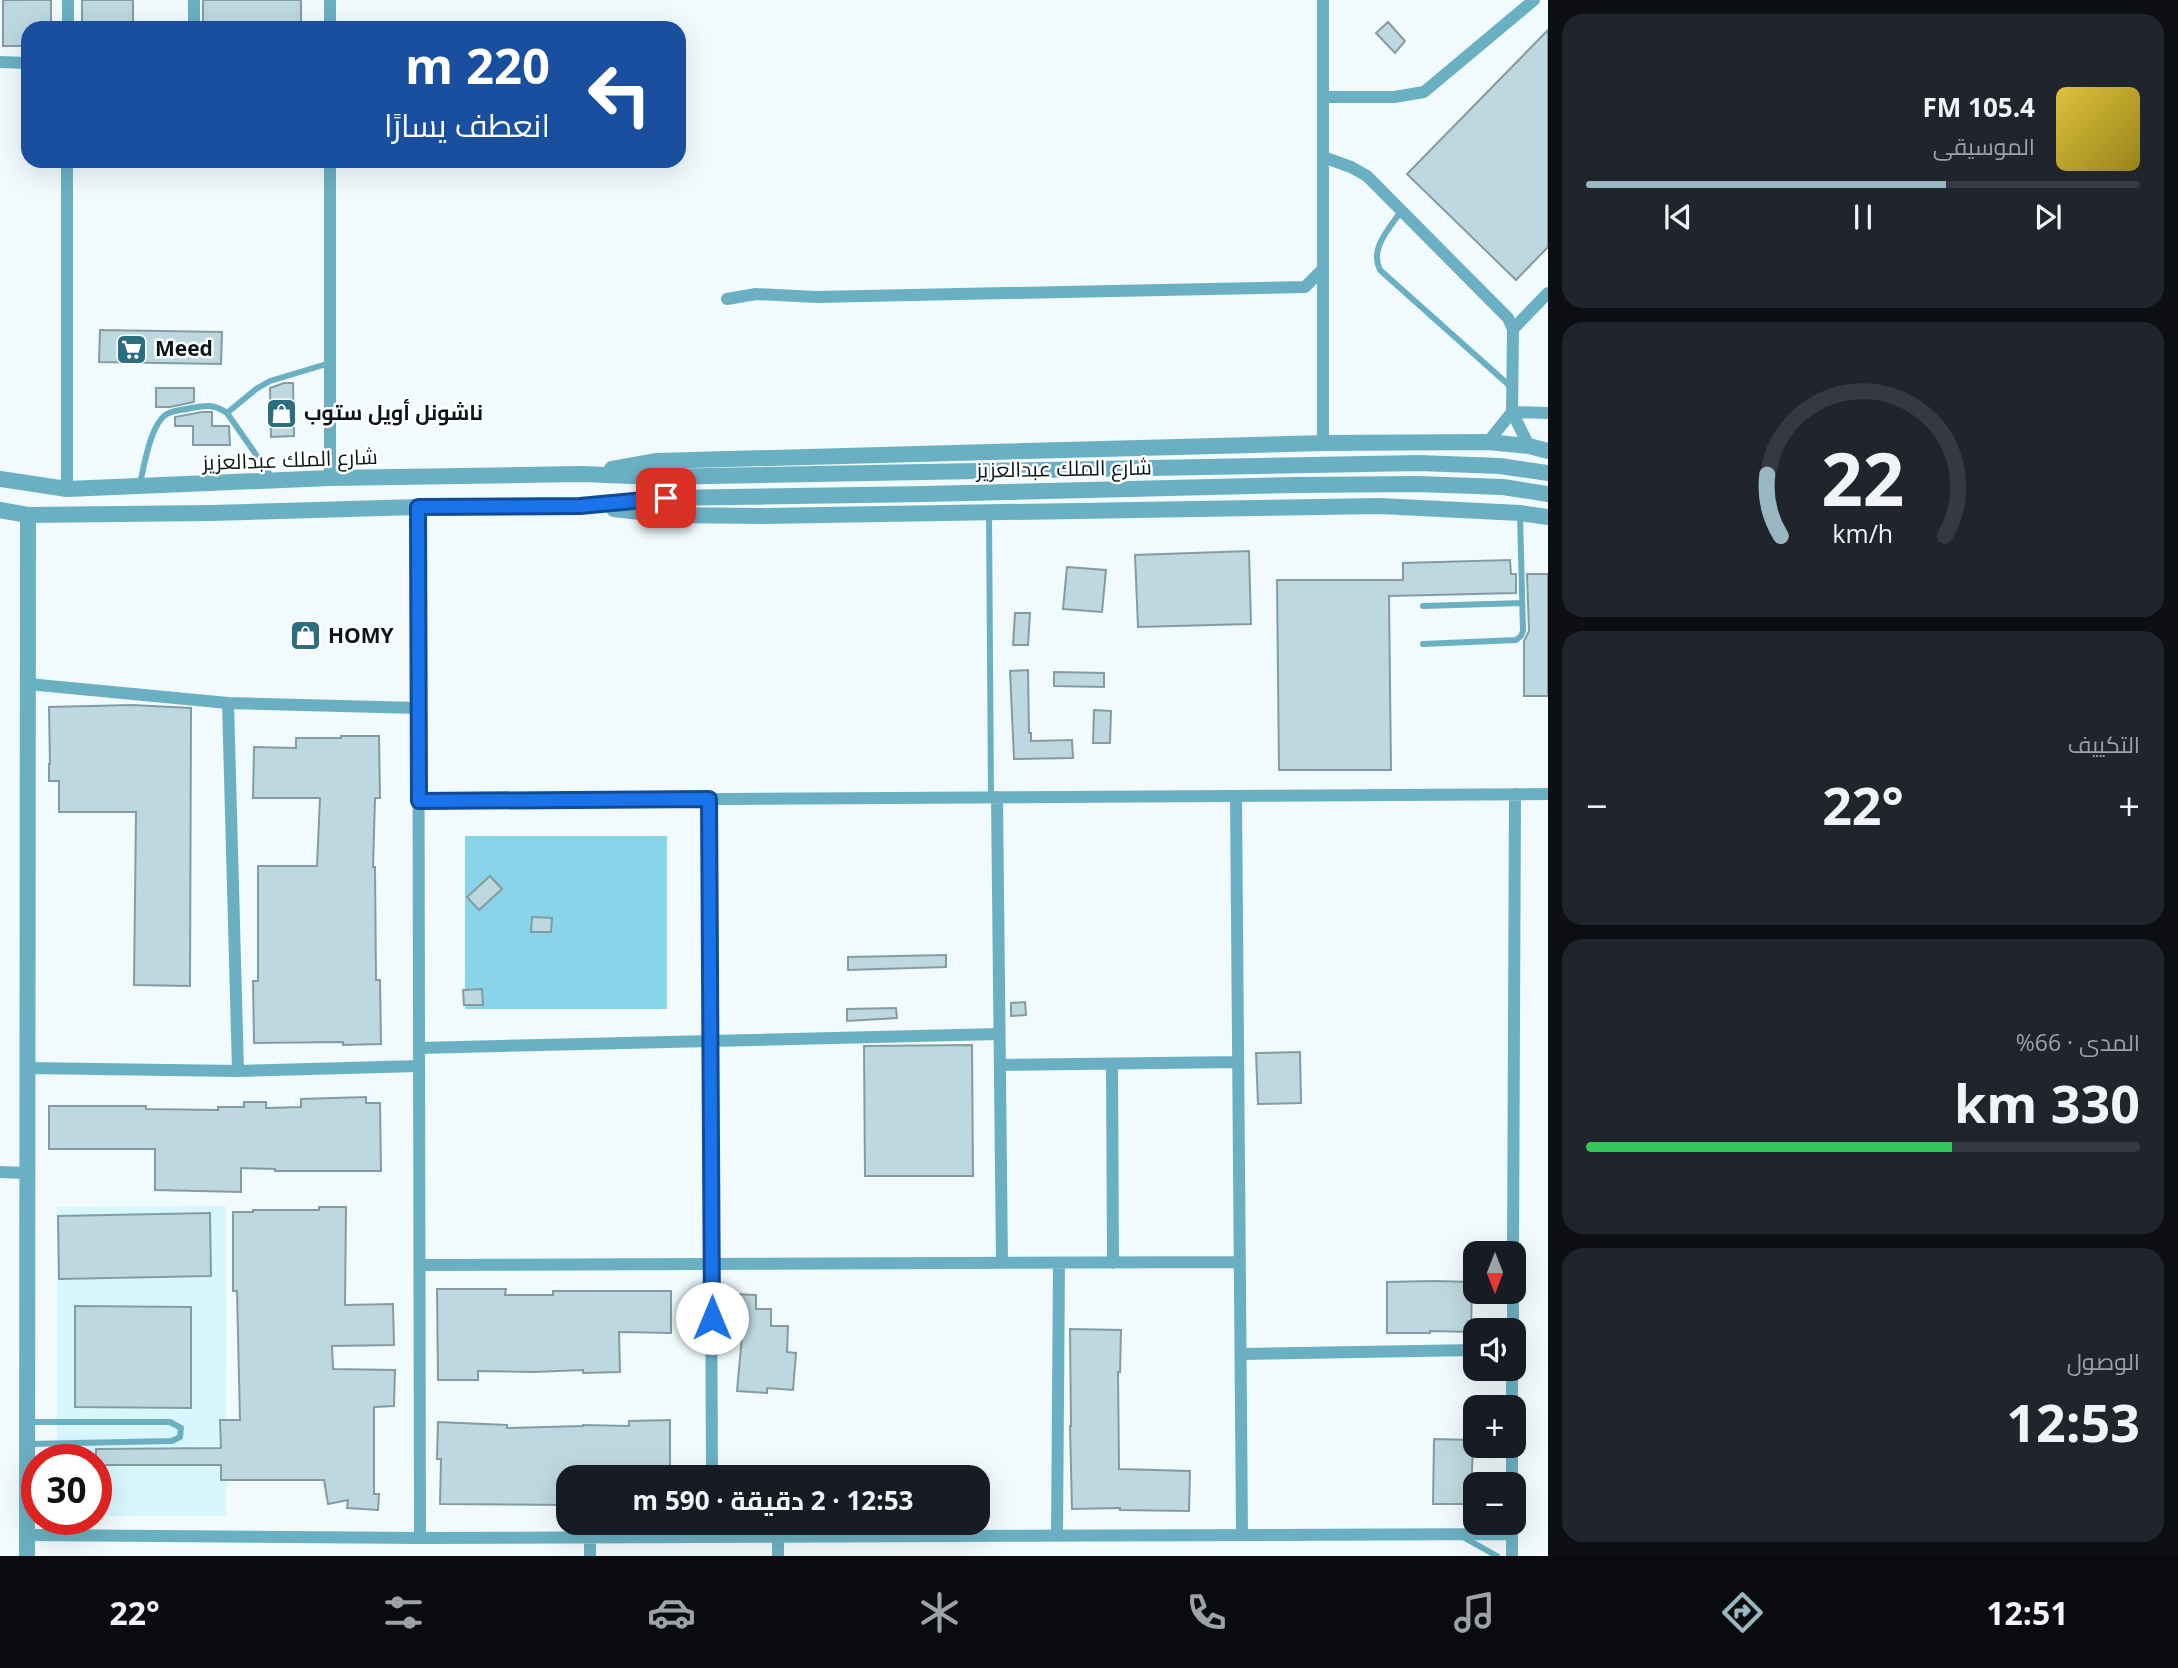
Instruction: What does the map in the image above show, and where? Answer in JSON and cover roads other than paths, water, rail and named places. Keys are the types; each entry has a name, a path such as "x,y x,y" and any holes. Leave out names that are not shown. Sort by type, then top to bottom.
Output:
{"street":[{"path":"68,0 68,21"},
{"path":"194,0 194,21"},
{"path":"330,0 330,21"},
{"path":"1323,0 1323,443"},
{"path":"1323,97 1394,97 1424,92 1534,0"},
{"path":"0,62 21,62"},
{"path":"1323,157 1367,176 1508,318 1513,329 1512,412 1529,446"},
{"path":"67,168 67,489"},
{"path":"330,168 330,478"},
{"path":"727,299 757,294 816,297 1305,287 1323,269"},
{"path":"1513,329 1548,293"},
{"path":"1512,412 1548,412"},
{"path":"1488,442 1512,412"},
{"name":"شارع الملك عبدالعزيز","path":"582,474 657,461 1323,443 1488,442 1529,446 1548,451"},
{"name":"شارع الملك عبدالعزيز","path":"0,479 67,489 330,478 582,474 670,477 1405,463 1500,466 1548,474"},
{"name":"شارع الملك عبدالعزيز","path":"0,510 28,515 580,506 666,498 1294,485 1418,484 1503,488 1548,494"},
{"name":"شارع الملك عبدالعزيز","path":"580,506 665,515 763,516 1380,506 1520,513 1548,517"},
{"path":"418,507 420,1538"},
{"path":"27,1444 28,515"},
{"path":"28,684 228,703 418,708"},
{"path":"228,703 238,1071"},
{"path":"1513,1241 1515,794"},
{"path":"419,801 1548,794"},
{"path":"1236,796 1242,1535"},
{"path":"994,797 1002,1263"},
{"path":"709,799 712,1465"},
{"path":"419,1048 999,1034"},
{"path":"1000,1065 1238,1062"},
{"path":"1112,1064 1114,1263"},
{"path":"27,1068 238,1071 419,1066"},
{"path":"0,1172 27,1172"},
{"path":"419,1265 1240,1262"},
{"path":"1058,1536 1059,1263"},
{"path":"1241,1354 1463,1350"},
{"path":"27,1556 27,1535 590,1538 1463,1534"},
{"path":"1512,1535 1512,1556"},
{"path":"778,1537 778,1556"},
{"path":"590,1538 590,1556"}],"lane":[{"path":"1401,211 1377,250 1380,270 1511,388"},
{"path":"227,414 256,389 270,381 330,363"},
{"path":"139,486 153,432 159,421 167,413 207,405 218,407 227,414 274,481"},
{"path":"989,512 994,797"},
{"path":"1423,644 1516,640 1521,636 1520,513"},
{"path":"1423,606 1522,603"},
{"path":"27,1422 170,1422 181,1428 180,1437 172,1441 27,1444"},
{"path":"1459,1535 1497,1556"}],"place":[{"name":"Meed","path":"132,349"},
{"name":"ناشونل أويل ستوب","path":"281,413"},
{"name":"HOMY","path":"305,636"}]}
